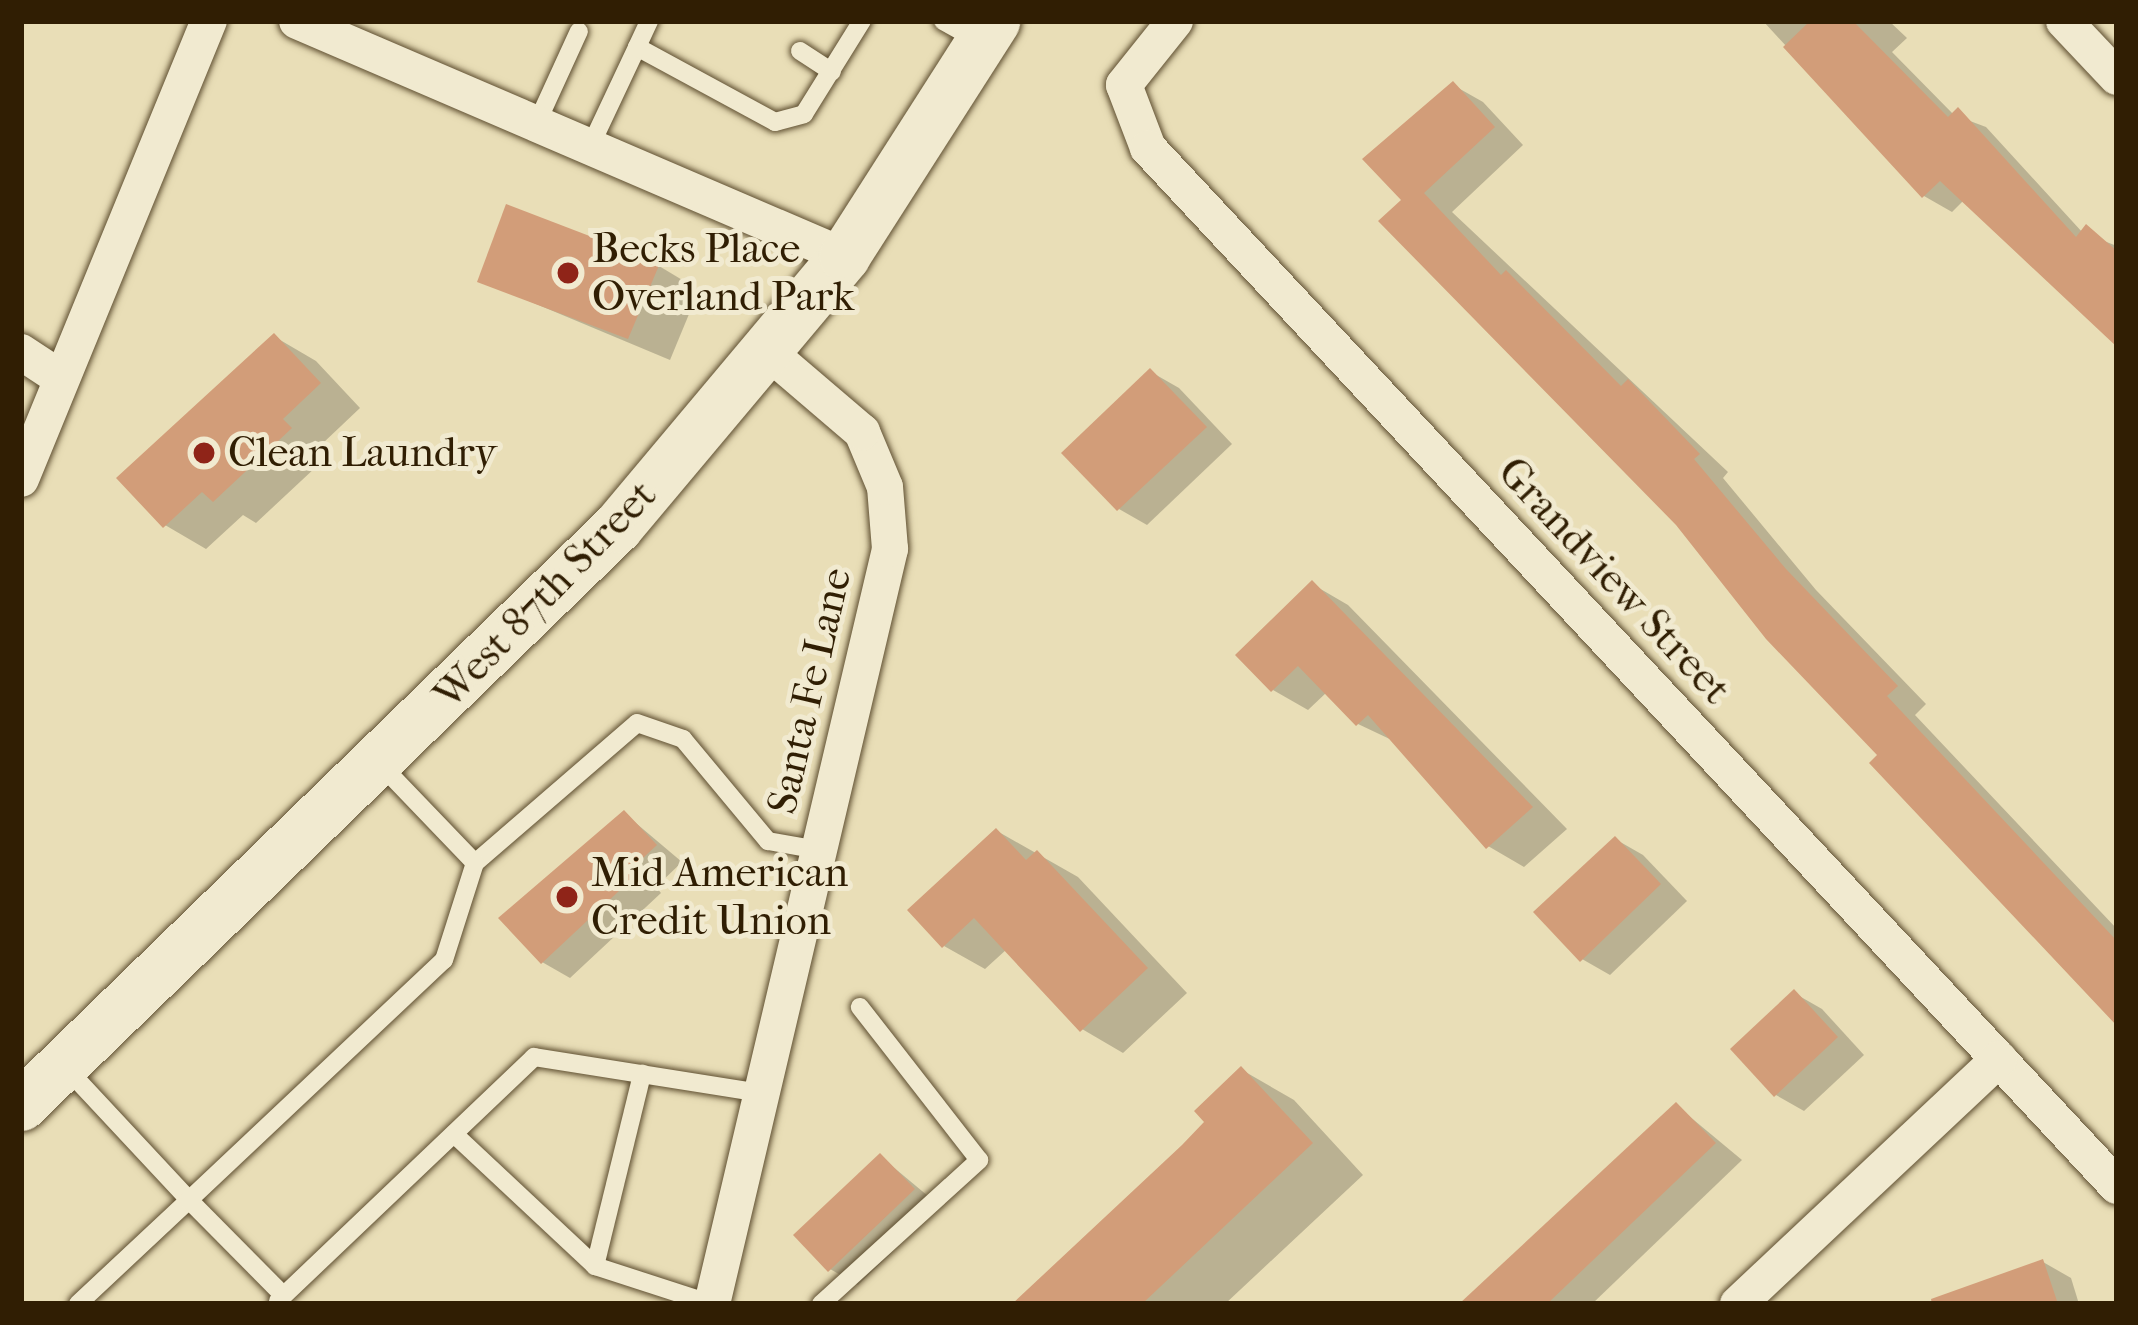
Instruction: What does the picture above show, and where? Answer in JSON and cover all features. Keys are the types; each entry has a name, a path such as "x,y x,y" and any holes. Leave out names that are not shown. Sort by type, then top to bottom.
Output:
{"main road":[{"name":"West 87th Street","path":"21,1105 380,763 617,527 844,256 973,28"}],"street":[{"path":"21,479 59,376 209,21"},
{"path":"297,21 844,256"},
{"name":"Grandview Street","path":"1175,21 1124,85 1148,148 2117,1186"},
{"path":"2064,21 2117,77"},
{"name":"Santa Fe Lane","path":"712,1304 890,549 885,487 842,408 767,351"},
{"path":"21,352 59,376"},
{"path":"1738,1304 1999,1059"}],"lane":[{"path":"590,147 649,21"},
{"path":"637,47 775,122 804,114 862,21"},
{"path":"536,126 579,31"},
{"path":"800,51 832,72"},
{"path":"78,1304 444,960 475,862 637,723 683,739 768,842 819,850"},
{"path":"380,763 475,862"},
{"path":"821,1304 979,1160 860,1007"},
{"path":"63,1065 279,1300 534,1057 761,1093"},
{"path":"595,1266 642,1074"},
{"path":"454,1134 595,1266 712,1304"}],"building":[{"path":"1810,21 1853,21 1948,117 1958,107 2076,237 2086,224 2117,251 2117,347 1940,181 1922,198 1783,47"},
{"path":"1453,81 1495,127 1424,193 1501,275 1506,270 1621,386 1628,379 1700,454 1694,459 1786,569 1898,686 1887,696 2117,941 2117,1026 1869,763 1877,755 1766,639 1676,525 1378,221 1401,200 1362,159"},
{"name":"Becks Place Overland Park","path":"506,204 660,263 628,339 477,282"},
{"name":"Clean Laundry","path":"274,333 321,383 283,419 292,428 213,502 202,492 163,528 116,478"},
{"path":"1150,368 1207,427 1117,511 1061,453"},
{"path":"1312,580 1533,807 1486,849 1368,715 1356,726 1298,666 1271,692 1235,655"},
{"name":"Mid American Credit Union","path":"624,810 657,845 630,870 635,876 541,964 498,918"},
{"path":"996,828 1026,860 1037,850 1148,968 1080,1032 974,918 942,948 907,910"},
{"path":"1615,836 1661,884 1580,962 1533,912"},
{"path":"1794,989 1838,1037 1774,1097 1730,1049"},
{"path":"1241,1066 1313,1143 1142,1304 1012,1304 1182,1145 1204,1122 1194,1111"},
{"path":"1676,1102 1716,1143 1547,1304 1459,1304"},
{"path":"880,1153 915,1189 828,1272 793,1235"},
{"path":"2043,1259 2058,1304 1932,1304 1931,1299"}],"place":[{"name":"Becks Place Overland Park","path":"568,273"},
{"name":"Clean Laundry","path":"204,453"},
{"name":"Mid American Credit Union","path":"567,897"}]}
